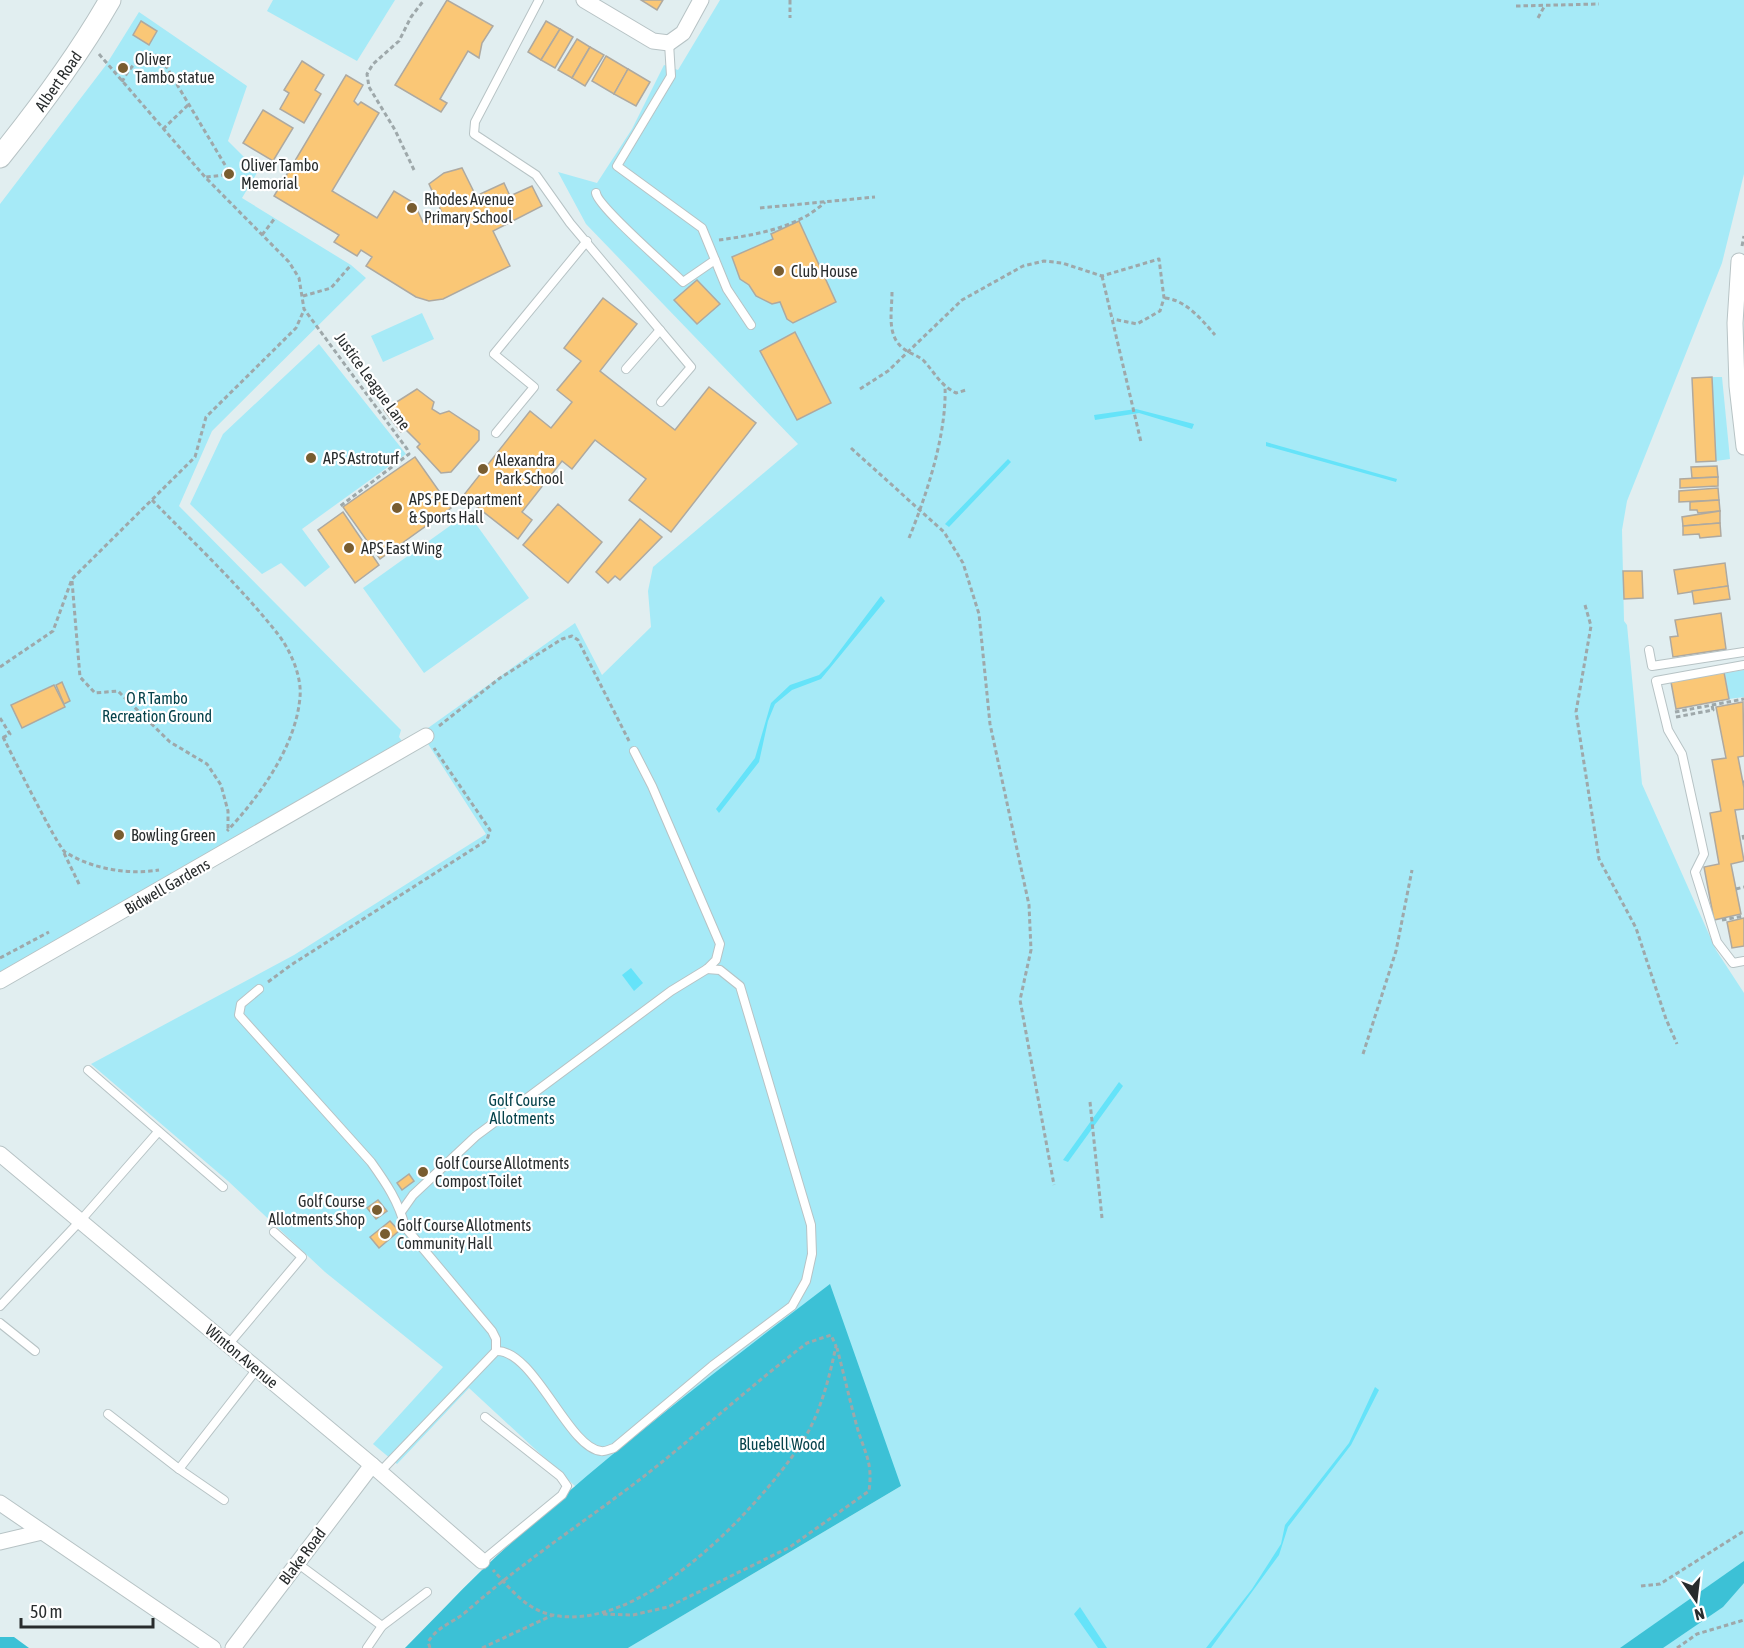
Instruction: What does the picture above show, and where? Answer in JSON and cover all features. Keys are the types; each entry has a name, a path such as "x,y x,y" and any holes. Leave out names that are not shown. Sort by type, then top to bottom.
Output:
{"main road":[{"name":"Albert Road","path":"0,157 40,107 89,37 110,0"}],"street":[{"path":"584,0 653,41 669,43 683,33 701,0"},
{"path":"1739,261 1740,386 1744,447"},
{"name":"Bidwell Gardens","path":"0,981 426,736"},
{"name":"Winton Avenue","path":"0,1154 376,1469 482,1561"},
{"name":"Blake Road","path":"233,1648 297,1563 376,1469"},
{"path":"0,1503 213,1648"},
{"path":"0,1542 42,1532"}],"lane":[{"path":"539,0 475,122 474,134 536,175 586,241 691,367 661,402"},
{"path":"669,43 670,76 616,166 702,228 727,289 751,325"},
{"path":"596,193 597,198 616,219 683,282 715,260"},
{"path":"496,433 534,387 494,354 586,241"},
{"path":"626,369 660,330"},
{"path":"1649,650 1652,666 1744,652"},
{"path":"1744,665 1656,681 1668,730 1682,754 1704,854 1695,872 1718,942 1733,963 1744,961"},
{"path":"401,1212 413,1195 476,1136 671,992 707,969 720,952 720,944 652,786 634,751"},
{"path":"259,989 241,1004 239,1015 371,1162 401,1212 405,1227 527,1370 572,1428 592,1449 602,1452 614,1448 712,1366 792,1306 805,1284 812,1254 811,1225 740,986 720,970 707,969"},
{"path":"88,1070 223,1187"},
{"path":"0,1306 81,1220 158,1132"},
{"path":"228,1345 302,1257 274,1232"},
{"path":"0,1323 35,1352"},
{"path":"376,1469 496,1351 496,1339 492,1331"},
{"path":"496,1351 512,1353"},
{"path":"179,1469 257,1369"},
{"path":"108,1414 179,1469 224,1500"},
{"path":"482,1561 562,1495 567,1486 560,1476 485,1417"},
{"path":"297,1563 382,1626"},
{"path":"368,1648 382,1626 427,1592"}],"path":[{"path":"414,170 394,129 369,87 367,74 373,64 399,40 411,17 424,0"},
{"path":"790,0 790,18"},
{"path":"1516,6 1599,4"},
{"path":"1538,18 1545,5"},
{"path":"1,665 53,631 72,579 195,457 206,417 296,328 304,309 299,278 289,262 205,177 106,65 89,37"},
{"path":"122,82 140,59 153,54 160,56 228,170 224,175 205,177"},
{"path":"163,129 189,104"},
{"path":"760,208 875,197"},
{"path":"707,241 760,235 816,211 825,202"},
{"path":"262,235 275,218"},
{"path":"860,389 888,371 962,300 1023,266 1044,261 1062,263 1102,276 1159,259 1164,298 1160,311 1137,324 1113,319"},
{"path":"303,296 331,288 351,265"},
{"path":"1102,276 1141,442"},
{"path":"892,292 892,335 907,351 923,359 937,380 945,386 956,393 966,390"},
{"path":"1164,298 1172,299 1196,314 1215,335"},
{"path":"304,309 312,317 317,328 325,335"},
{"name":"Justice League Lane","path":"312,317 409,454 339,507"},
{"path":"909,538 920,510 941,429 946,405 945,386"},
{"path":"851,448 944,532 963,563 979,614 990,724 1029,904 1031,950 1020,1000 1054,1185"},
{"path":"152,500 278,634 295,666 300,695 293,733 266,781 224,835"},
{"path":"72,579 80,677 95,693 118,691 170,742 207,764 221,785 228,811 228,830"},
{"path":"1585,605 1591,626 1576,712 1599,860 1636,928 1666,1019 1677,1044"},
{"path":"259,989 291,965 487,840 489,830 426,736 500,678 562,639 572,636 578,640 634,751"},
{"path":"1665,717 1713,710 1712,705 1744,699"},
{"path":"0,718 10,734 1,738 80,886"},
{"path":"1742,835 1744,840"},
{"path":"63,851 107,869 136,874 166,869 156,875"},
{"path":"1363,1054 1396,951 1412,870"},
{"path":"1736,889 1744,887"},
{"path":"1726,919 1744,916"},
{"path":"1090,1102 1102,1218"},
{"path":"430,1648 428,1642 434,1632 465,1612 503,1580 631,1486 807,1343 831,1335 836,1346 858,1430 868,1451 872,1471 869,1491 790,1546 668,1607 633,1615 571,1616 544,1613 519,1598 503,1580"},
{"path":"602,1614 637,1600 682,1571 723,1536 801,1443 817,1413 836,1346"},
{"path":"1641,1586 1660,1584 1744,1531"},
{"path":"482,1648 555,1614"},
{"path":"1677,1648 1697,1634 1744,1620"}],"green space":[{"path":"273,0 395,0 357,61 267,11"},
{"name":"Golf Course Allotments","path":"720,0 1744,0 1744,174 1722,263 1627,501 1622,530 1624,621 1627,625 1642,784 1716,950 1744,993 1744,1648 628,1648 901,1486 702,1383 576,1487 469,1388 397,1464 373,1444 443,1367 325,1272 228,1181 91,1064 294,955 486,834 421,733 575,623 602,675 651,627 648,591 653,567 798,444 586,224 558,172 597,183 632,129 664,65 678,70"},
{"name":"O R Tambo Recreation Ground","path":"139,12 247,86 228,141 258,171 242,198 351,265 366,278 212,431 179,506 401,730 399,737 407,748 0,981 0,204 106,65"},
{"path":"422,313 434,339 383,362 371,336"},
{"path":"319,344 406,454 302,529 330,567 305,587 281,563 262,574 190,504 223,434"},
{"path":"1712,377 1722,377 1730,459 1716,461"},
{"path":"468,513 529,598 424,673 363,588"},
{"path":"1744,670 1744,697 1729,699 1725,673"},
{"name":"Bluebell Wood","path":"830,1284 901,1486 628,1648 405,1648 482,1570 608,1458"},
{"path":"1744,1561 1744,1583 1723,1607 1663,1648 1620,1648"},
{"path":"0,1637 14,1637 29,1648 0,1648"}],"shaded area":[{"path":"1136,409 1194,424 1192,429 1139,413 1095,420 1094,415"},
{"path":"1266,442 1397,479 1396,482 1266,446"},
{"path":"1008,459 1011,462 949,527 945,524"},
{"path":"881,596 885,601 821,679 792,690 775,704 768,721 759,762 719,813 716,809 755,758 771,703 790,685 819,675"},
{"path":"631,968 643,983 634,991 622,975"},
{"path":"1119,1082 1123,1086 1068,1162 1063,1160"},
{"path":"1375,1387 1379,1390 1351,1445 1288,1527 1279,1555 1211,1648 1206,1648 1252,1589 1281,1544 1285,1525 1349,1443"},
{"path":"1080,1607 1107,1648 1098,1648 1074,1614"}],"building":[{"path":"447,0 493,26 482,43 479,58 468,51 440,99 447,103 441,112 395,85"},
{"path":"641,0 663,0 657,10"},
{"path":"141,21 157,31 149,45 133,35"},
{"path":"546,21 560,29 541,60 528,52"},
{"path":"560,29 573,37 555,68 541,60"},
{"path":"577,39 590,47 572,78 558,70"},
{"path":"590,47 604,55 585,86 572,78"},
{"path":"606,56 628,69 614,94 592,81"},
{"path":"302,61 324,75 315,90 321,94 304,123 280,109 289,93 284,90"},
{"path":"628,69 650,82 636,106 614,94"},
{"path":"346,75 363,85 354,101 358,105 361,102 379,113 332,191 377,218 394,191 414,203 423,222 442,213 429,184 444,173 462,168 476,196 504,183 510,196 532,186 542,206 493,231 510,266 443,299 429,301 416,297 366,266 372,257 361,250 357,256 334,242 339,235 274,196"},
{"path":"263,110 293,128 273,161 243,143"},
{"name":"Club House","path":"799,221 836,302 793,323 787,319 780,302 772,304 756,296 749,285 740,279 732,257 773,239 771,234"},
{"path":"697,280 720,304 697,324 674,300"},
{"path":"603,298 637,324 600,371 675,430 709,387 756,423 671,532 629,500 646,479 595,440 572,469 562,461 522,512 532,520 518,539 463,496 530,411 551,428 572,402 557,390 581,361 564,348"},
{"path":"795,332 831,403 797,420 760,351"},
{"path":"1712,377 1716,461 1696,462 1692,378"},
{"path":"417,389 434,402 432,409 440,414 449,411 479,431 479,440 451,472 441,473 417,447 420,444 404,428 401,432 384,410"},
{"name":"APS PE Department & Sports Hall","path":"415,457 451,508 380,559 343,507"},
{"path":"1717,466 1718,477 1692,478 1691,467"},
{"path":"1718,477 1718,486 1680,488 1680,479"},
{"path":"1718,488 1719,500 1679,502 1679,491"},
{"path":"1719,500 1720,511 1698,513 1697,510 1690,510 1690,502"},
{"path":"558,504 602,542 568,583 523,545"},
{"path":"1720,511 1720,523 1683,526 1682,517"},
{"name":"APS East Wing","path":"343,512 379,565 355,583 318,530"},
{"path":"640,519 662,537 620,580 615,576 608,583 596,572"},
{"path":"1720,523 1721,536 1700,538 1699,534 1683,535 1683,526"},
{"path":"1725,563 1728,586 1678,594 1674,570"},
{"path":"1623,571 1642,571 1643,598 1624,599"},
{"path":"1728,586 1730,599 1694,604 1692,591"},
{"path":"1721,613 1726,649 1673,657 1670,637 1678,636 1675,620"},
{"path":"1724,672 1729,699 1676,709 1671,682"},
{"path":"62,682 70,701 64,704 56,685"},
{"path":"54,685 65,707 22,728 11,705"},
{"path":"1743,702 1744,756 1738,757 1744,788 1744,809 1735,810 1744,861 1731,864 1741,914 1714,920 1704,867 1719,864 1710,813 1721,811 1712,760 1726,758 1716,707"},
{"path":"1744,918 1744,946 1732,948 1727,922"},
{"path":"409,1174 414,1181 402,1190 397,1183"},
{"name":"Golf Course Allotments Shop","path":"378,1200 387,1211 376,1219 367,1208"},
{"name":"Golf Course Allotments Community Hall","path":"390,1221 399,1231 379,1248 370,1237"}],"place":[{"name":"Oliver Tambo statue","path":"123,68"},
{"name":"Oliver Tambo Memorial","path":"229,174"},
{"name":"Rhodes Avenue Primary School","path":"412,208"},
{"name":"Club House","path":"779,271"},
{"name":"APS Astroturf","path":"311,458"},
{"name":"Alexandra Park School","path":"483,469"},
{"name":"APS PE Department & Sports Hall","path":"397,508"},
{"name":"APS East Wing","path":"349,548"},
{"name":"Bowling Green","path":"119,835"},
{"name":"Golf Course Allotments Compost Toilet","path":"423,1172"},
{"name":"Golf Course Allotments Shop","path":"377,1210"},
{"name":"Golf Course Allotments Community Hall","path":"385,1234"}]}
